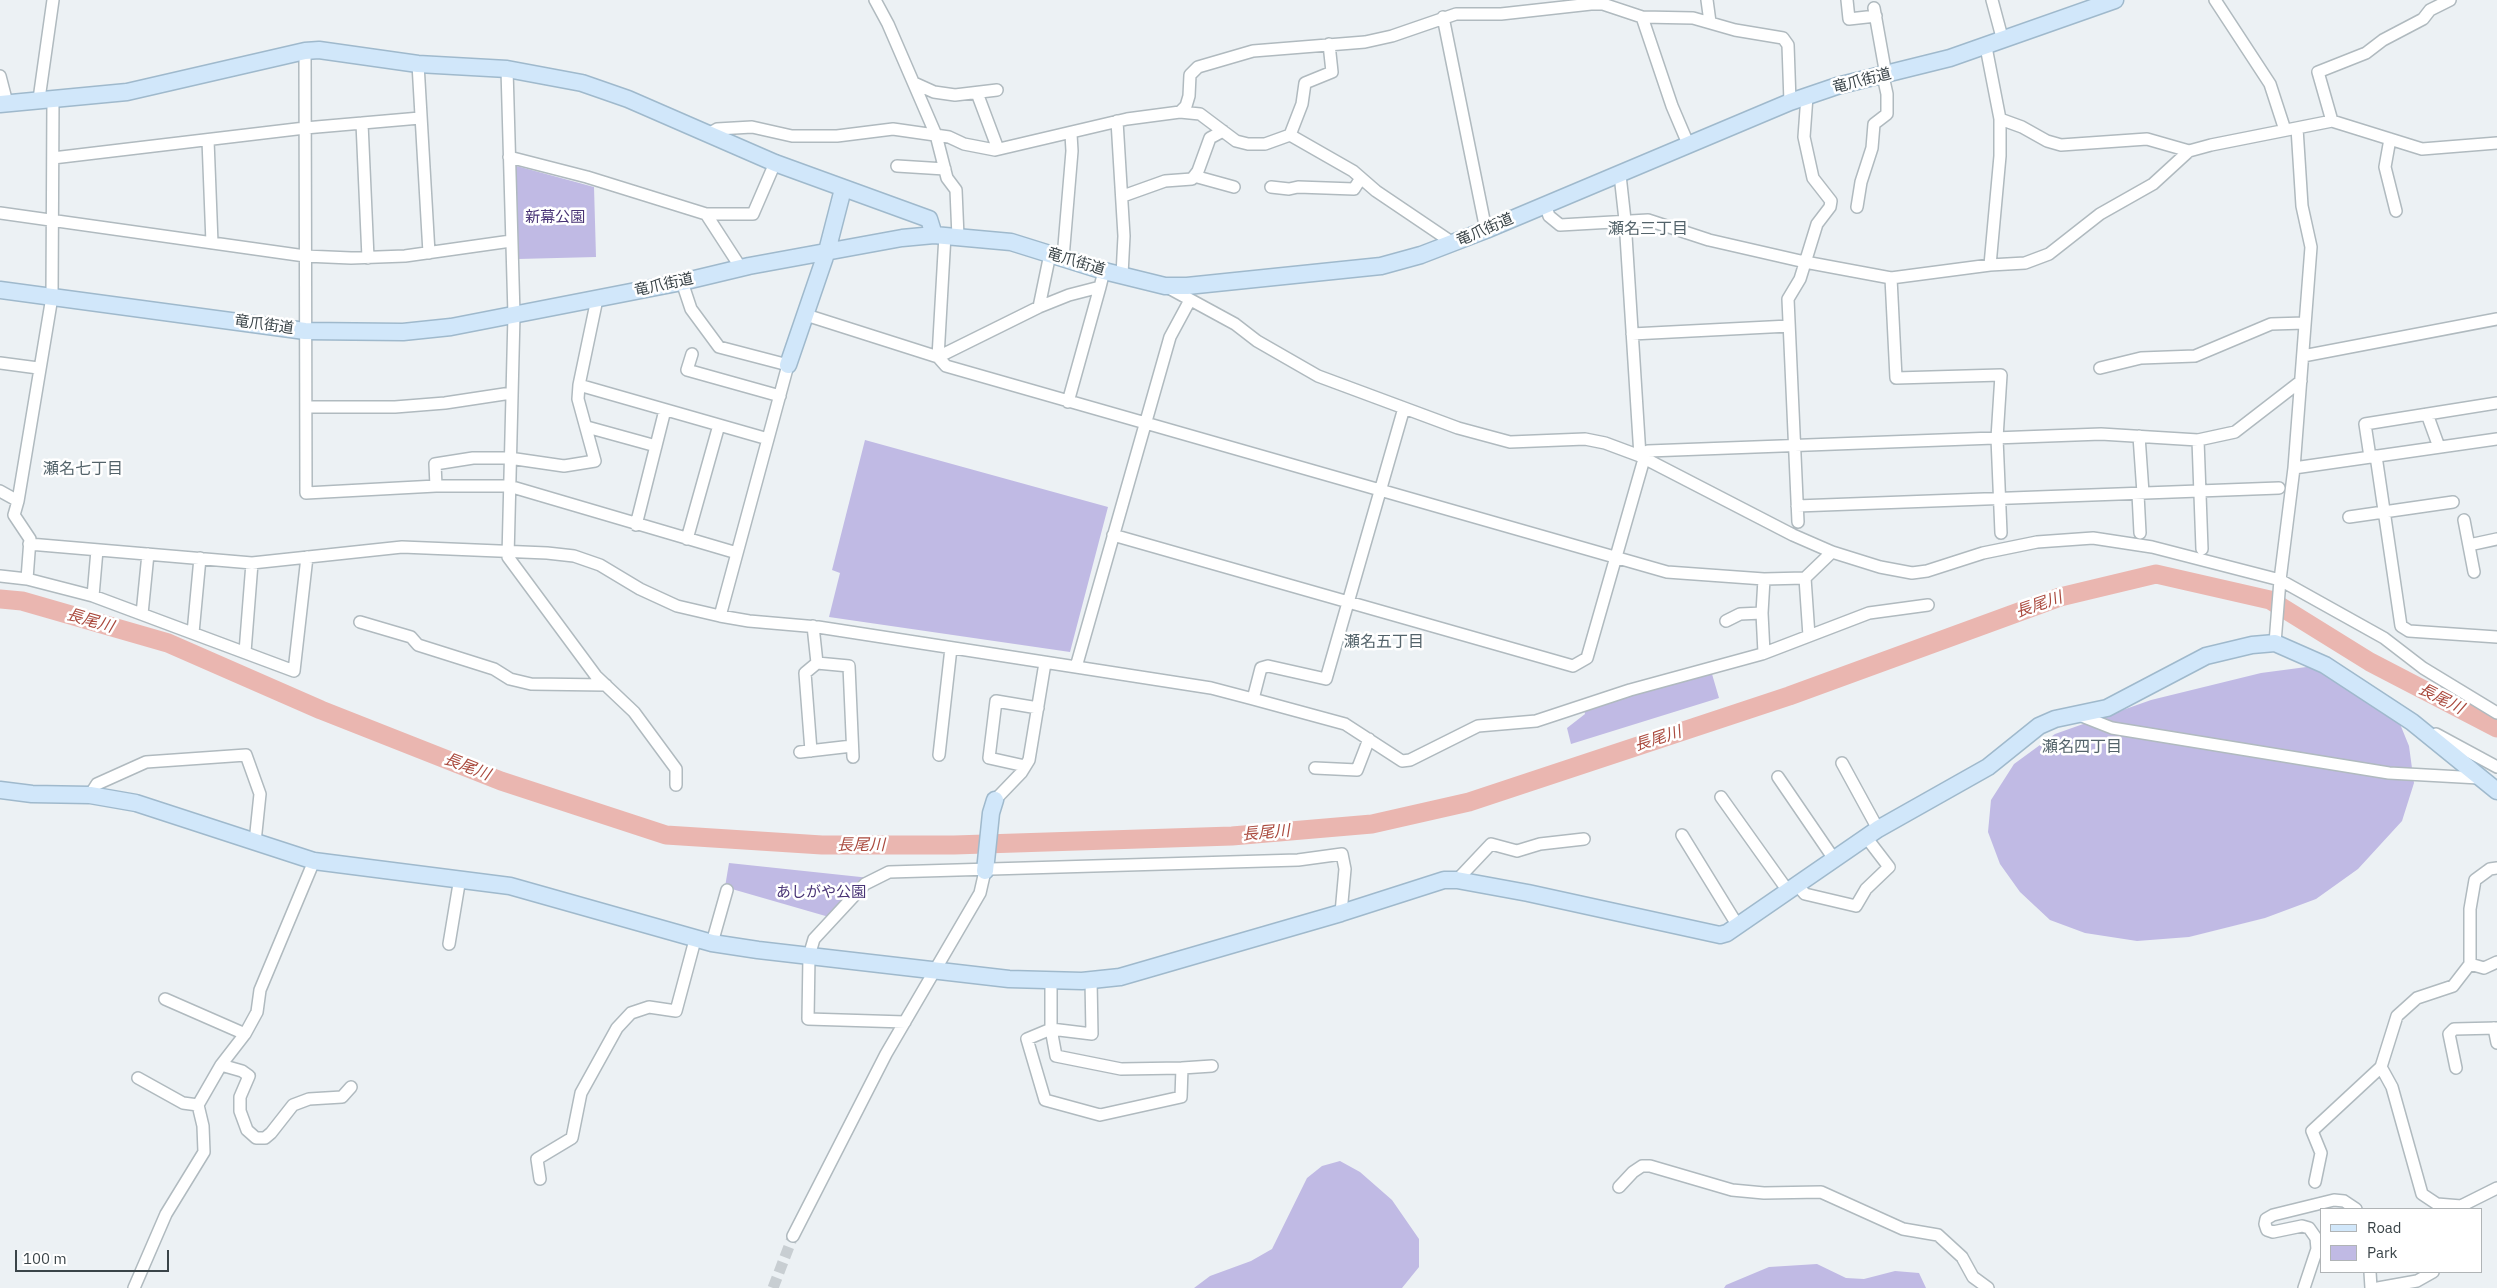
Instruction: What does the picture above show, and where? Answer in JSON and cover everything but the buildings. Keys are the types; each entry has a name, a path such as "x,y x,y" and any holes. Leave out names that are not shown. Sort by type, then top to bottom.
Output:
{"street":[{"path":"27,579 30,539 14,515 18,501 38,368 52,297 53,158 46,99 53,0"},
{"path":"875,0 914,83 936,135 948,178 956,190 946,236 938,357"},
{"path":"1606,0 1616,9"},
{"path":"1707,0 1710,22"},
{"path":"1847,0 1849,19 1875,12 1887,94 1887,114 1874,124 1872,148 1861,182 1857,207"},
{"path":"1992,0 2003,41"},
{"name":"竜爪街道","path":"0,290 305,331 402,332 451,327 682,282 827,251 902,238 946,236 1011,242 1104,271 1165,286 1188,286 1381,266 1453,243 1486,230 1689,146 1756,114 1837,86 1885,75 2003,41 2115,0"},
{"path":"2216,0 2270,84 2285,130"},
{"path":"2332,121 2318,72 2366,53 2383,40 2423,18 2430,10 2450,0"},
{"path":"1180,112 1186,106 1189,96 1190,75 1198,68 1253,51 1365,42 1392,36 1456,14 1501,14 1581,4 1604,4 1642,18 1692,18 1735,30 1783,38 1788,45 1790,102"},
{"path":"1443,17 1486,230"},
{"path":"1642,18 1672,106 1689,146"},
{"path":"708,134 717,129 752,127 792,136 836,136 893,129 936,135 980,148 998,149 1071,134 1117,121 1180,112 1200,114 1236,141 1248,144 1265,144 1290,135 1302,104 1305,83 1332,72 1329,44"},
{"path":"1986,46 2000,119 2000,156 1990,265"},
{"path":"0,76 4,103 147,89 305,51 319,50 418,64 507,68 582,83 628,99 775,163 929,219 946,236"},
{"path":"305,51 306,493 436,486 509,486 636,525 737,553"},
{"path":"418,64 429,254"},
{"path":"507,68 510,242 514,315 508,557 596,676 634,712 676,769 676,785"},
{"path":"914,83 934,92 955,95 997,90"},
{"path":"977,93 998,149"},
{"path":"1798,522 1788,299 1800,279 1817,224 1830,207 1830,201 1813,178 1804,137 1807,96"},
{"path":"53,158 305,128 420,118"},
{"path":"2000,119 2022,127 2047,141 2061,145 2147,138 2189,151 2332,121 2422,149 2497,143"},
{"path":"1117,121 1123,196 1122,275"},
{"path":"362,123 368,258"},
{"path":"2276,636 2294,468 2311,248 2302,206 2297,128"},
{"path":"1123,196 1165,181 1182,181 1194,176 1198,172 1210,138 1223,131"},
{"path":"1038,307 1057,256 1072,151 1071,134"},
{"path":"1290,135 1353,171 1376,191 1453,243"},
{"path":"2390,139 2385,167 2396,211"},
{"path":"208,140 212,243"},
{"path":"1545,204 1549,216 1560,225 1648,220 1709,240 1805,262 1891,278 1990,265 2024,263 2049,254 2100,214 2153,184 2189,151"},
{"path":"509,157 587,177 706,214 753,214 775,163"},
{"path":"896,166 945,169"},
{"path":"1113,536 1573,666 1587,658 1642,457 1620,175"},
{"path":"1194,176 1234,187"},
{"path":"1270,187 1290,189 1298,186 1354,188 1361,178"},
{"path":"720,616 788,365 827,251 843,189"},
{"path":"0,213 305,256 368,258 429,254 510,242"},
{"path":"706,214 741,268"},
{"path":"1068,402 1104,271"},
{"path":"1891,278 1896,378 2001,375 1997,438 2001,533"},
{"path":"682,282 690,309 720,347 788,365"},
{"path":"1165,286 1235,324 1257,340 1318,376 1458,428 1510,442 1585,439 1605,443 1642,457 1793,535 1832,552 1880,567 1912,573 1927,571 1983,553 2037,542 2092,538 2152,548 2280,585 2384,638 2423,668 2497,713"},
{"path":"938,357 1038,307 1069,295 1100,287"},
{"path":"436,486 435,464 473,458 509,458 564,466 596,461 578,399 579,385 597,299"},
{"path":"1076,667 1170,337 1190,300"},
{"path":"806,315 938,357 946,366 1667,572 1764,578 1805,578 1832,552"},
{"path":"2303,356 2497,319"},
{"path":"2100,368 2141,358 2195,356 2271,324 2305,323"},
{"path":"1632,334 1789,326"},
{"path":"692,354 687,370 780,396"},
{"path":"0,363 38,368"},
{"path":"1642,457 1648,451 2101,434 2198,440 2235,432 2301,381"},
{"path":"579,385 768,439"},
{"path":"306,407 403,406 445,403 511,393"},
{"path":"2497,403 2365,424 2384,513 2401,626 2409,631 2497,637"},
{"path":"1253,699 1261,668 1268,666 1326,679 1404,408"},
{"path":"636,525 665,410"},
{"path":"2427,414 2438,447"},
{"path":"687,539 719,425"},
{"path":"587,427 656,446"},
{"path":"2139,436 2140,533"},
{"path":"2294,468 2497,439"},
{"path":"2198,440 2202,491 2202,549"},
{"path":"1797,506 2279,488"},
{"path":"0,490 18,501"},
{"path":"2349,517 2452,502"},
{"path":"2464,520 2474,572"},
{"path":"2469,544 2497,539"},
{"path":"30,544 252,563 402,547 574,556 600,565 640,589 676,606 720,616 749,621 814,626 1211,688 1332,718 1346,724 1402,761 1410,760 1478,726 1536,720 1630,690 1764,653 1869,613 1928,605"},
{"path":"93,596 97,550"},
{"path":"142,614 148,554"},
{"path":"0,576 27,579 93,596 294,671 307,557"},
{"path":"193,633 200,558"},
{"path":"245,652 252,563"},
{"path":"1764,578 1762,613 1764,653"},
{"path":"1805,578 1808,636"},
{"path":"1726,622 1740,614 1762,613"},
{"path":"360,622 411,637 418,645 494,668 510,678 524,682 606,685"},
{"path":"814,626 817,663"},
{"path":"0,790 32,794 90,795 136,802 314,860 510,886 695,940 809,956 1010,979 1051,981 1120,977 1341,913 1444,880 1457,880 1720,935 1738,926 1872,833 1988,767 2039,726 2055,719 2079,716 2115,704 2206,656 2276,636 2326,665 2412,722 2497,767"},
{"path":"939,755 951,648"},
{"path":"817,663 848,666 853,751 806,752 805,673 817,663"},
{"path":"793,1236 881,1062 980,893 985,871 991,813 995,800 1025,766 1033,747 1045,663"},
{"path":"1025,766 989,758 996,701 1038,708"},
{"path":"2079,716 2112,728 2380,771 2479,778"},
{"path":"2412,722 2497,791"},
{"path":"1315,768 1357,770 1369,739"},
{"path":"90,795 96,784 146,762 246,755 260,794 255,842"},
{"path":"1720,797 1792,888 1804,894 1856,906 1866,889 1888,867 1842,763"},
{"path":"1778,777 1834,859"},
{"path":"1682,835 1738,926"},
{"path":"1457,880 1491,844 1517,851 1540,844 1584,839"},
{"path":"905,1022 808,1020 809,956 814,939 846,902 865,884 889,872 985,871 1298,860 1342,854 1345,869 1341,913"},
{"path":"134,1288 166,1214 204,1152 203,1126 198,1105 221,1065 245,1034 257,1012 260,990 314,860"},
{"path":"2315,1182 2322,1153 2312,1131 2381,1067 2397,1016 2417,998 2453,986 2470,964 2470,909 2474,880 2490,869 2497,868"},
{"path":"449,944 460,878"},
{"path":"712,943 727,890"},
{"path":"540,1179 537,1159 572,1138 581,1093 617,1028 631,1013 649,1008 676,1011 695,940"},
{"path":"2470,964 2484,968 2497,962"},
{"path":"1091,980 1092,1034 1051,1029 1027,1039 1045,1100 1100,1115 1181,1097 1182,1068"},
{"path":"1051,981 1051,1029 1056,1056 1121,1069 1212,1066"},
{"path":"165,999 245,1034"},
{"path":"2456,1068 2449,1034 2454,1029 2495,1028 2497,1044"},
{"path":"221,1065 242,1071 249,1076 240,1098 240,1111 247,1130 256,1138 265,1138 272,1133 293,1105 309,1099 342,1097 351,1087"},
{"path":"2381,1067 2392,1087 2422,1194 2438,1204 2461,1208 2497,1188"},
{"path":"138,1078 183,1103 198,1105"},
{"path":"1619,1187 1633,1172 1642,1166 1650,1166 1732,1190 1764,1193 1821,1192 1903,1229 1938,1235 1962,1257 1973,1277 1988,1288"},
{"path":"2304,1288 2317,1249 2316,1238 2309,1228 2302,1226 2273,1232 2267,1230 2266,1219 2273,1214 2334,1200 2344,1201 2354,1208"},
{"path":"2370,1273 2371,1288"},
{"path":"2378,1288 2417,1281 2431,1273"}],"green space":[{"name":"新幕公園","path":"513,165 594,187 596,257 518,259"},
{"path":"865,440 1108,507 1070,652 829,617 840,573 832,570"},
{"path":"2314,666 2398,719 2409,746 2414,783 2402,821 2358,869 2316,899 2265,918 2189,937 2137,941 2085,933 2050,920 2020,892 2000,864 1988,832 1991,800 2014,764 2055,734 2151,700 2261,673"},
{"path":"1712,674 1719,698 1571,744 1567,728 1585,714 1584,709"},
{"name":"あしがや公園","path":"729,863 870,878 829,917 725,887"},
{"path":"1340,1161 1360,1172 1392,1200 1419,1239 1419,1267 1402,1288 1194,1288 1210,1276 1251,1261 1272,1249 1307,1178 1322,1166"},
{"path":"1817,1264 1846,1278 1864,1279 1895,1271 1919,1273 1926,1288 1724,1288 1726,1285 1769,1267"}],"waterway":[{"name":"長尾川","path":"0,599 22,601 168,643 321,710 501,781 666,835 822,845 954,845 1232,836 1372,824 1469,802 1789,696 2060,597 2156,574 2270,600 2370,662 2497,728"}],"tunnel":[{"path":"773,1288 793,1236"}],"district":[{"name":"瀬名三丁目","path":"1648,229"},
{"name":"瀬名七丁目","path":"83,469"},
{"name":"瀬名五丁目","path":"1384,642"},
{"name":"瀬名四丁目","path":"2082,747"}]}
